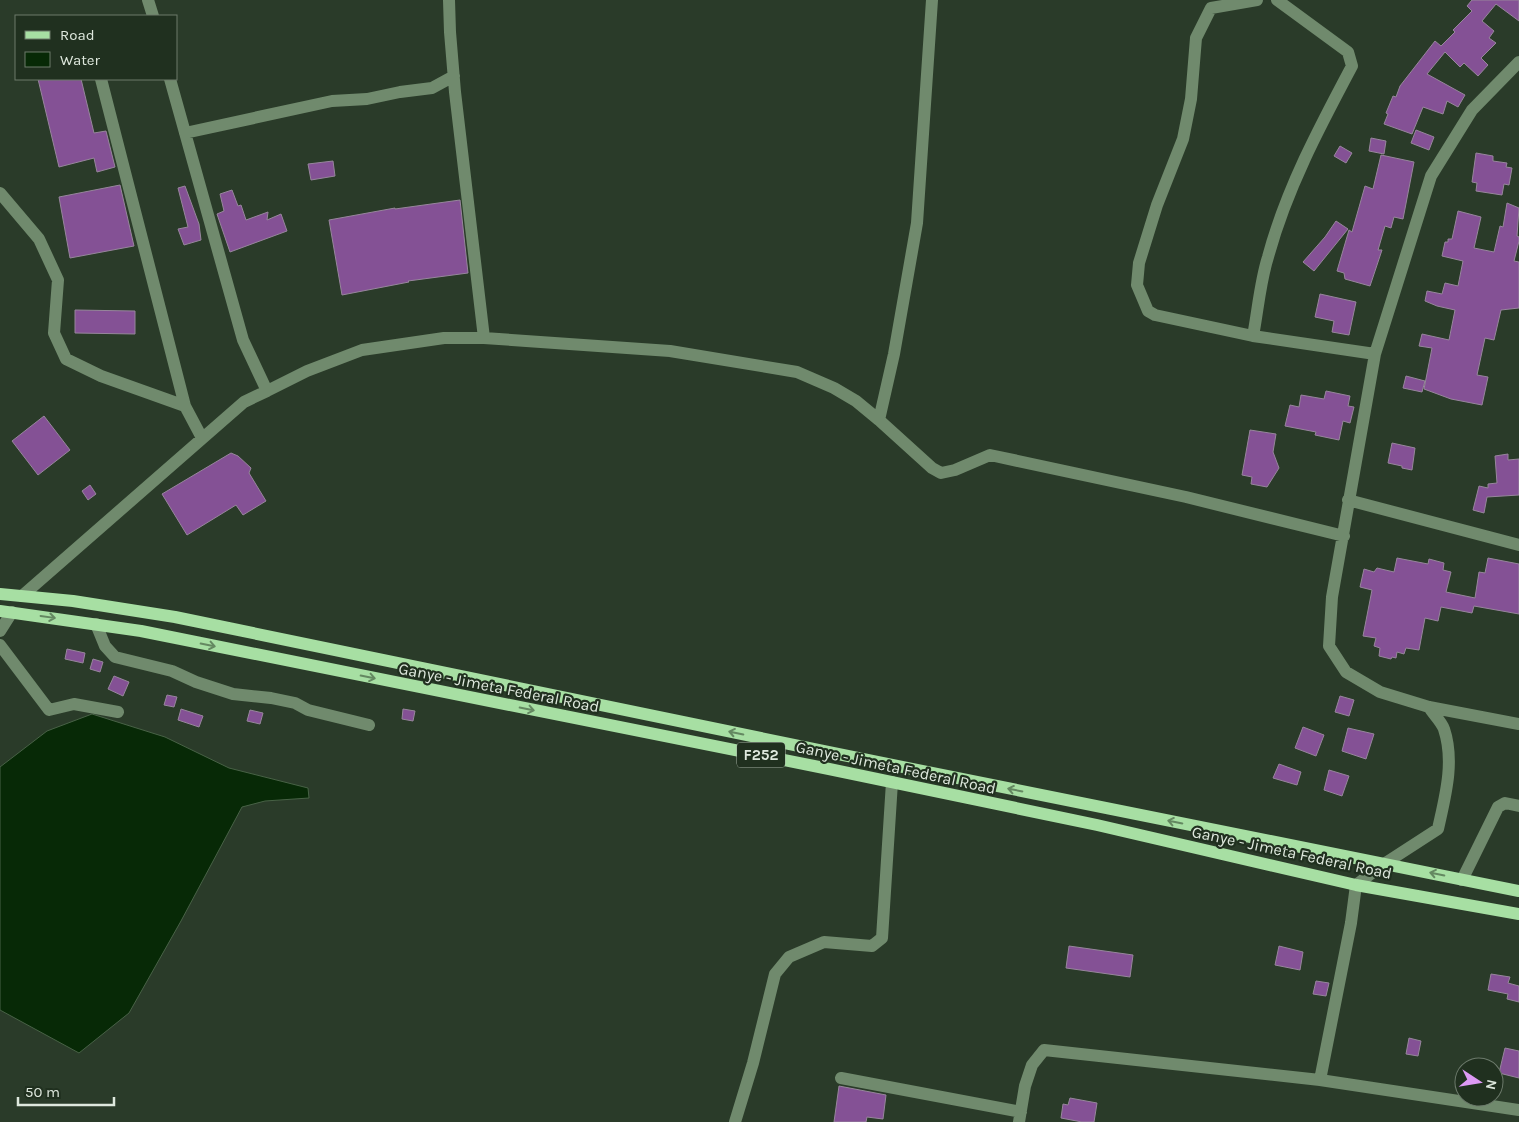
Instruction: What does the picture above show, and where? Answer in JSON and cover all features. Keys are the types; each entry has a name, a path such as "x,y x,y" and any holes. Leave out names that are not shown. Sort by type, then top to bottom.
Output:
{"main road":[{"name":"Ganye - Jimeta Federal Road","path":"0,594 73,601 175,617 1519,891"},
{"name":"Ganye - Jimeta Federal Road","path":"6,611 141,631 892,782 1097,825 1356,885 1519,914"}],"street":[{"path":"148,0 152,15"},
{"path":"450,0 454,76 484,338"},
{"path":"879,420 894,354 917,223 932,0"},
{"path":"1257,0 1211,8 1196,38 1191,99 1183,139 1145,240 1139,264 1138,285 1148,311 1155,315 1253,336 1375,354"},
{"path":"1253,336 1267,258 1290,192 1319,128 1352,66 1348,52 1277,0"},
{"path":"1519,62 1472,110 1431,176 1375,354 1332,597 1329,646 1346,672 1380,692 1428,707 1519,724"},
{"path":"185,133 332,101 367,99 432,88 454,76"},
{"path":"102,80 185,406 202,438"},
{"path":"170,80 243,340 267,391"},
{"path":"0,193 39,238 58,280 54,333 66,359 101,376 185,406"},
{"path":"22,596 244,402 306,371 362,350 444,338 484,338 670,351 797,372 834,388 856,401 932,468 942,473 955,470 990,455 1186,497 1344,536"},
{"path":"1348,500 1519,545"},
{"path":"0,631 6,611"},
{"path":"96,624 105,646 115,658 172,671 196,682 233,694 296,703 308,710 369,725"},
{"path":"0,645 49,710 74,704 118,712"},
{"path":"1320,1080 1351,923 1356,885 1384,864 1438,829 1448,786 1449,756 1444,728 1428,707"},
{"path":"735,1122 753,1063 775,974 789,957 824,942 872,946 882,938 892,782"},
{"path":"1462,880 1498,807 1505,803 1519,806"},
{"path":"841,1078 1020,1117 1025,1086 1032,1065 1044,1050 1320,1080 1519,1110"}],"water":[{"path":"92,714 165,737 229,768 308,788 309,798 265,801 242,807 129,1013 79,1053 0,1010 0,767 47,731"}],"building":[{"path":"1472,0 1519,0 1519,21 1496,4 1482,21 1494,31 1489,38 1496,43 1481,58 1488,65 1478,76 1464,63 1460,67 1445,52 1427,74 1465,95 1458,107 1447,101 1443,114 1423,107 1412,134 1384,124 1393,96 1396,97 1400,86 1435,41 1441,46 1455,32 1453,30 1472,11 1467,6"},
{"path":"38,80 81,80 94,133 106,131 115,167 97,172 94,158 59,167"},
{"path":"1416,130 1434,137 1429,150 1411,143"},
{"path":"1371,138 1386,141 1384,154 1369,151"},
{"path":"1340,146 1352,153 1346,163 1334,156"},
{"path":"1476,153 1493,156 1493,161 1507,163 1506,167 1512,168 1509,185 1504,184 1502,195 1476,191 1477,183 1472,182"},
{"path":"1381,155 1414,162 1403,219 1394,217 1391,228 1385,226 1378,250 1382,250 1370,286 1345,279 1344,273 1337,271 1349,230 1352,232 1365,186 1373,189"},
{"path":"333,161 335,176 311,180 308,164"},
{"path":"120,185 134,246 70,258 59,197"},
{"path":"185,186 199,224 201,240 184,245 178,229 188,227 178,188"},
{"path":"232,190 238,206 241,205 246,220 268,212 267,220 281,214 287,231 230,252 217,214 224,211 220,194"},
{"path":"460,200 468,273 408,281 342,295 329,220 395,208"},
{"path":"1507,203 1519,208 1517,236 1519,241 1514,261 1519,262 1519,308 1501,310 1494,340 1485,338 1477,375 1488,377 1482,405 1451,399 1424,389 1432,348 1419,346 1422,334 1449,340 1455,310 1425,301 1427,291 1442,294 1445,283 1458,286 1463,261 1442,256 1445,242 1448,242 1448,239 1452,239 1458,211 1481,217 1474,248 1494,252 1500,226 1503,227"},
{"path":"1336,221 1348,229 1314,271 1303,262"},
{"path":"1320,294 1356,302 1349,335 1332,332 1334,321 1315,317"},
{"path":"75,310 135,311 135,334 75,333"},
{"path":"1406,376 1425,381 1422,392 1403,388"},
{"path":"1326,391 1350,396 1348,406 1354,407 1350,423 1343,421 1339,440 1315,435 1316,432 1285,426 1290,405 1299,407 1301,395 1324,399"},
{"path":"44,416 70,450 38,475 12,441"},
{"path":"1250,430 1276,434 1273,452 1279,468 1267,487 1251,484 1252,477 1242,475"},
{"path":"1392,443 1415,448 1412,470 1388,463"},
{"path":"231,453 238,456 251,468 249,473 266,501 243,515 236,505 187,535 162,494"},
{"path":"1508,454 1508,460 1519,459 1519,495 1487,497 1484,513 1473,510 1479,486 1488,488 1488,484 1497,483 1495,456"},
{"path":"90,485 96,494 88,500 82,491"},
{"path":"1397,558 1428,564 1429,559 1444,563 1443,570 1451,572 1446,592 1475,598 1479,572 1485,573 1488,558 1519,564 1519,614 1474,606 1472,613 1441,607 1438,621 1425,618 1419,650 1406,648 1404,654 1397,652 1396,658 1392,657 1391,659 1379,656 1380,648 1374,646 1376,638 1363,636 1372,590 1360,587 1364,569 1374,572 1377,568 1394,572"},
{"path":"67,649 85,653 83,663 65,659"},
{"path":"93,659 103,662 100,672 90,669"},
{"path":"114,676 129,682 123,696 108,689"},
{"path":"167,695 177,697 174,707 164,705"},
{"path":"1340,696 1354,700 1349,716 1335,712"},
{"path":"181,709 203,716 199,727 178,720"},
{"path":"403,709 415,711 413,721 402,719"},
{"path":"250,710 263,713 260,724 247,721"},
{"path":"1303,727 1324,735 1316,756 1295,748"},
{"path":"1348,728 1374,734 1366,759 1342,751"},
{"path":"1279,764 1301,772 1297,785 1273,778"},
{"path":"1329,770 1349,776 1342,796 1324,790"},
{"path":"1069,946 1133,955 1130,977 1066,968"},
{"path":"1279,946 1303,952 1300,970 1275,965"},
{"path":"1491,974 1510,977 1508,983 1519,986 1519,1002 1507,999 1508,994 1488,990"},
{"path":"1316,981 1329,983 1326,996 1313,994"},
{"path":"1409,1038 1421,1041 1418,1056 1406,1054"},
{"path":"1505,1048 1519,1051 1519,1078 1504,1074 1503,1057"},
{"path":"839,1086 886,1095 883,1119 867,1117 866,1122 834,1122"},
{"path":"1070,1098 1097,1103 1094,1122 1061,1118 1063,1104 1068,1105"}]}
